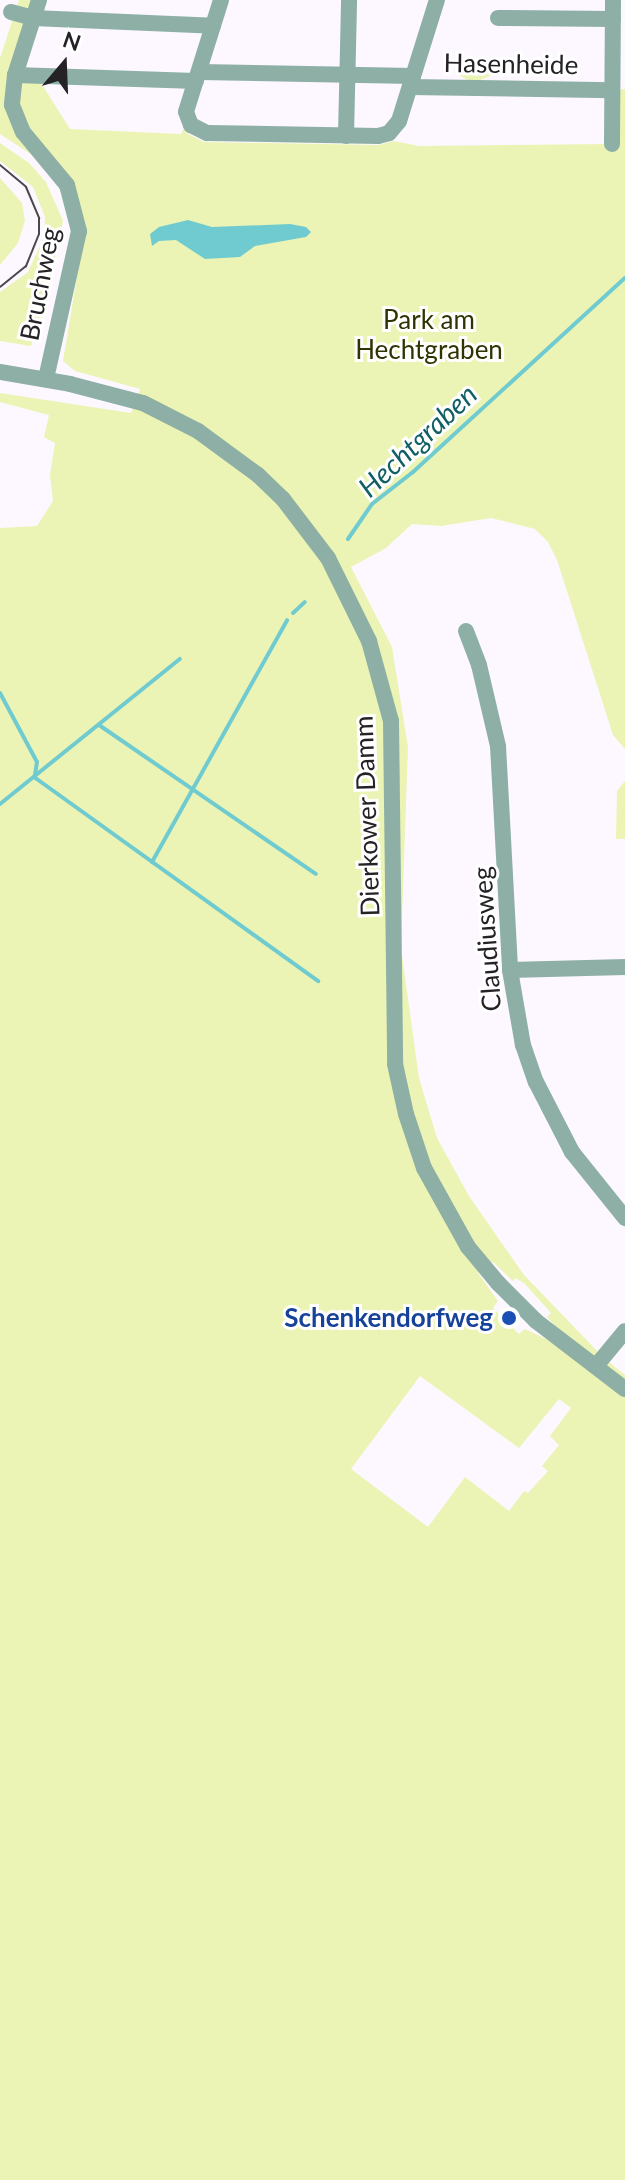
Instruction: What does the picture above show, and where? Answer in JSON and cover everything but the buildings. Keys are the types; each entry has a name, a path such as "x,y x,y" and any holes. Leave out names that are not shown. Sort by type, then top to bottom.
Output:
{"street":[{"name":"Bruchweg","path":"39,0 15,75 12,105 17,122 67,185 79,231 46,379"},
{"path":"221,0 187,119 199,131 346,136 378,136 395,129 437,0"},
{"path":"346,136 349,0"},
{"path":"612,144 613,0"},
{"path":"11,12 33,18 213,26"},
{"name":"Hasenheide","path":"498,18 613,19"},
{"path":"15,75 198,76"},
{"name":"Hasenheide","path":"198,76 346,75 612,90"},
{"name":"Dierkower Damm","path":"0,372 46,379 143,403 189,426 225,449 283,499 316,540 346,589 376,658 391,721 394,762 393,1031 395,1064 412,1135 438,1197 483,1266 536,1321 625,1389"},
{"name":"Claudiusweg","path":"466,631 479,665 498,746 514,1008 536,1082 572,1152 625,1218"},
{"path":"510,970 625,967"},
{"path":"596,1366 625,1331"}],"green space":[{"path":"19,0 34,0 9,78 38,159 0,134 0,58"},
{"path":"483,58 490,76 473,83 455,73 475,59"},
{"name":"Park am Hechtgraben","path":"19,82 41,83 70,129 181,134 184,128 188,134 204,142 379,145 394,141 419,146 612,144 612,90 625,89 625,749 613,735 557,560 548,542 535,529 491,518 441,526 412,524 386,548 351,567 392,647 408,747 401,948 419,1078 437,1138 469,1196 524,1275 603,1357 625,1375 625,2180 0,2180 0,528 37,526 53,501 50,475 55,443 44,437 49,415 0,402 0,393 131,413 140,389 75,371 63,361 84,235 26,125 20,107","holes":["493,1262 513,1281 516,1278 525,1284 551,1313 547,1317 560,1331 550,1341 525,1329 519,1334 493,1308 498,1301 478,1273","420,1376 519,1448 559,1399 571,1408 550,1436 559,1445 542,1466 548,1471 528,1493 524,1491 509,1511 465,1477 428,1527 351,1469"]},
{"path":"0,143 29,163 46,182 63,221 45,305 31,346 0,341 0,292 28,272 44,237 45,217 33,187 0,161"},
{"path":"0,178 22,203 25,221 18,243 0,265"},
{"path":"625,781 625,839 616,839 617,791"}],"water":[{"path":"188,220 212,227 290,224 306,227 311,232 306,237 255,246 240,257 205,259 176,240 159,241 152,246 150,234 159,227"}],"waterway":[{"name":"Hechtgraben","path":"348,539 372,504 413,472 625,278"},
{"name":"Hechtgraben","path":"293,613 305,602"},
{"name":"Hechtgraben","path":"152,862 287,620"},
{"path":"0,804 180,659"},
{"path":"0,693 37,762 35,775"},
{"path":"99,725 316,874"},
{"path":"34,777 318,981"}],"tram line":[{"path":"0,165 26,187 39,218 39,234 26,266 0,287"}],"place":[{"name":"Schenkendorfweg","path":"509,1318"}]}
